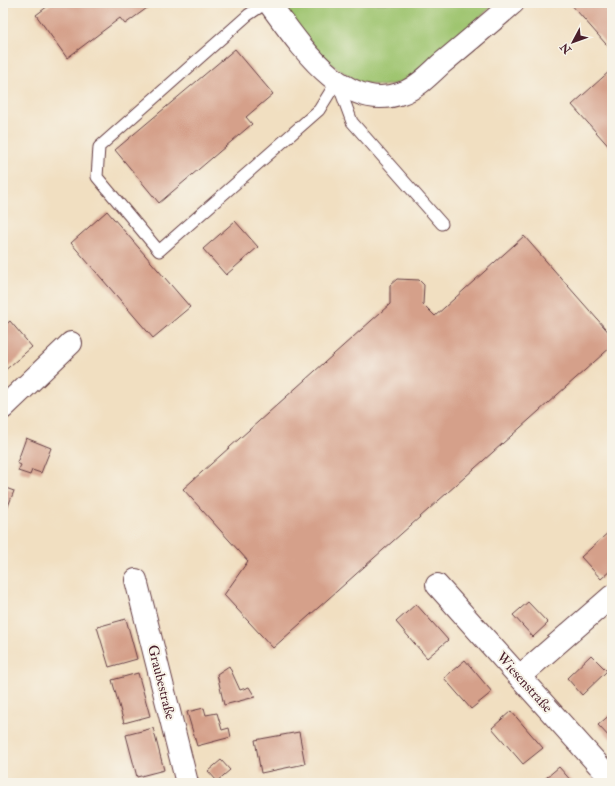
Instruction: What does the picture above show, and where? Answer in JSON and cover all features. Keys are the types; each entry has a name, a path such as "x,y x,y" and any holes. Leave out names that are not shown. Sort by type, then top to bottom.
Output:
{"street":[{"path":"270,3 300,45 317,64 337,81 353,91 368,96 386,97 404,93 421,82 513,3"},
{"path":"3,408 71,342"},
{"name":"Graubestraße","path":"136,580 187,783"},
{"name":"Wiesenstraße","path":"437,585 612,780"},
{"path":"520,676 612,596"}],"lane":[{"path":"266,3 248,15 99,147 97,177 160,251 319,110 337,81"},
{"path":"337,81 352,122 442,224"}],"green space":[{"path":"279,3 496,3 418,72 399,83 383,86 358,82 325,60"}],"building":[{"path":"52,3 154,3 125,24 120,18 67,58 36,15"},
{"path":"570,3 612,3 612,51"},
{"path":"235,49 273,94 246,117 252,124 159,203 115,150"},
{"path":"612,69 612,150 572,105"},
{"path":"107,211 190,307 153,338 71,243"},
{"path":"235,221 258,247 226,275 203,249"},
{"path":"524,236 612,336 612,346 273,648 224,595 248,561 183,489 390,304 390,285 397,279 419,280 424,285 423,304 435,316"},
{"path":"10,321 32,347 3,372 3,327"},
{"path":"26,438 51,448 41,473 32,470 30,475 18,471 21,465 17,463"},
{"path":"3,487 14,491 3,519"},
{"path":"611,530 612,569 601,579 581,557"},
{"path":"528,602 548,623 533,637 513,615"},
{"path":"416,604 448,640 427,658 396,622"},
{"path":"126,619 137,659 109,667 97,627"},
{"path":"591,655 607,671 582,695 567,678"},
{"path":"465,660 492,692 471,709 444,678"},
{"path":"229,666 240,690 249,687 255,697 224,705 217,674"},
{"path":"138,673 150,716 124,723 112,680"},
{"path":"204,708 206,715 217,713 222,730 229,728 231,737 197,746 187,712"},
{"path":"511,711 543,748 523,764 492,728"},
{"path":"612,713 612,740 598,725"},
{"path":"153,728 164,770 137,777 126,735"},
{"path":"299,732 305,764 261,773 255,740"},
{"path":"221,760 230,770 217,781 208,771"},
{"path":"559,767 573,783 540,783"}]}
